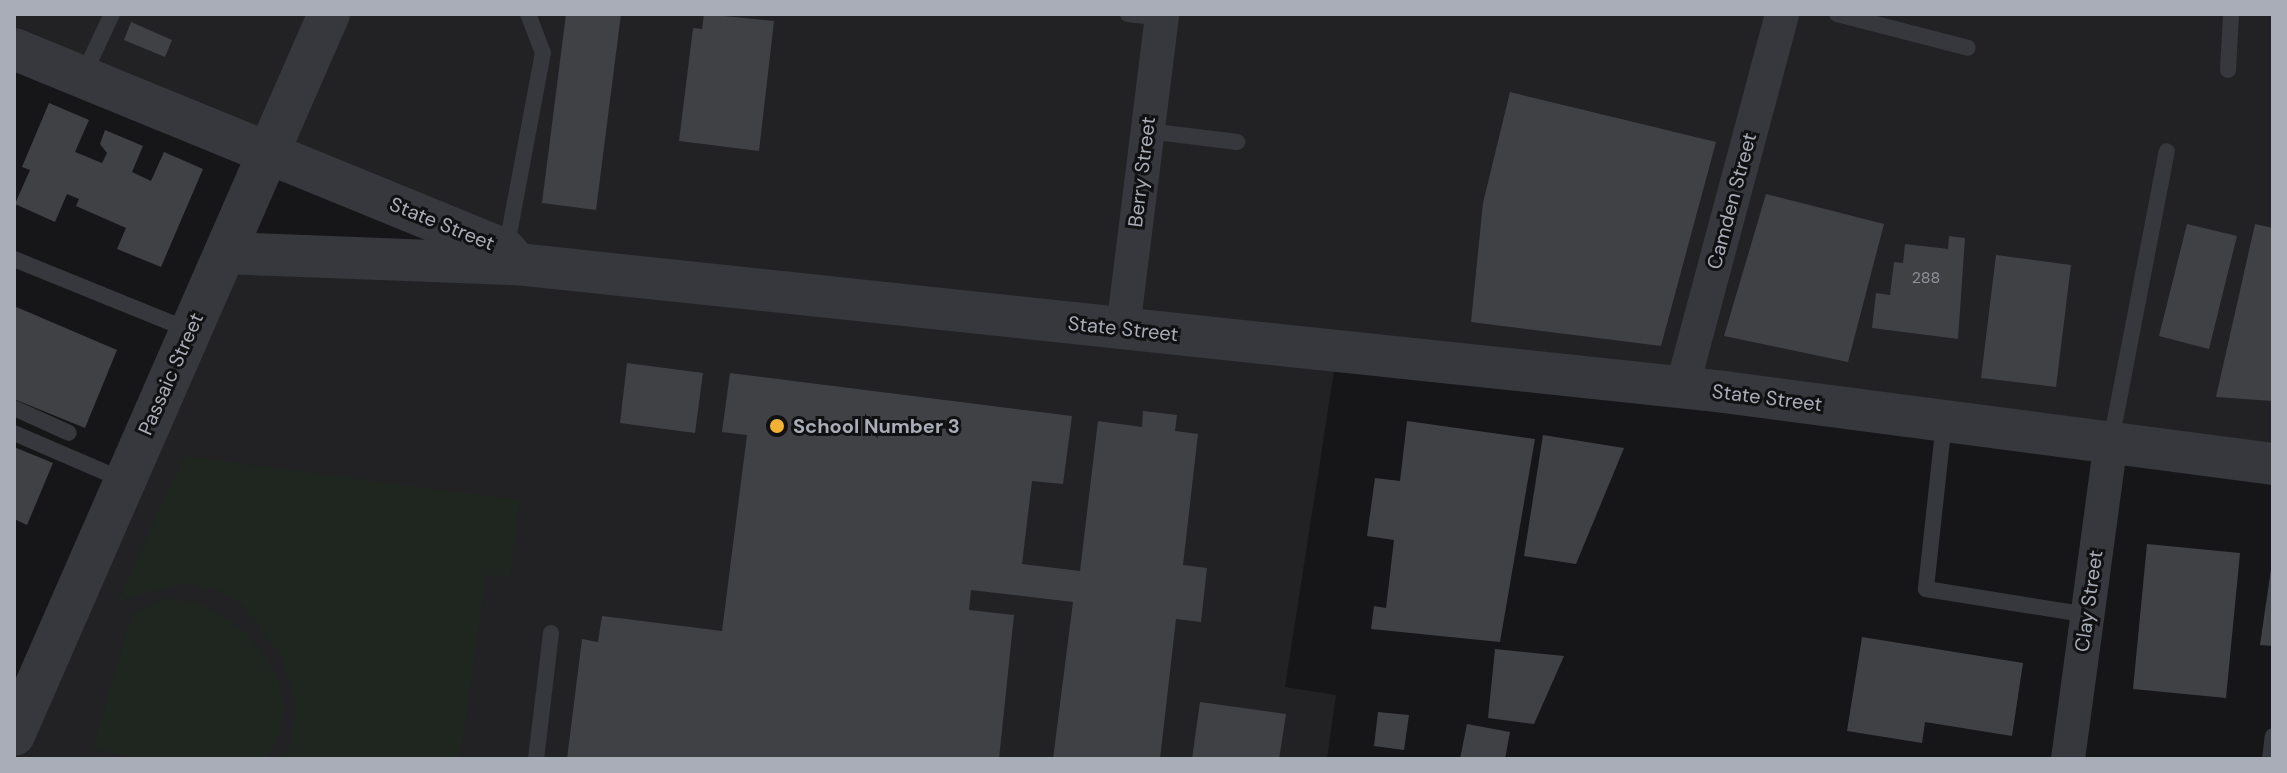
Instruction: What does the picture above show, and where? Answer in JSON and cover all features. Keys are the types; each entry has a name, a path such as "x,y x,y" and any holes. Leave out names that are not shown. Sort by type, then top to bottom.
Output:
{"street":[{"name":"Passaic Street","path":"14,735 329,14"},
{"name":"Camden Street","path":"1682,388 1782,14"},
{"name":"Berry Street","path":"1123,329 1162,16"},
{"name":"State Street","path":"14,49 511,257 1123,329 1682,388 2273,464"},
{"path":"225,253 511,257"},
{"name":"Clay Street","path":"2068,759 2111,442"}],"lane":[{"path":"81,78 112,14"},
{"path":"511,257 543,53 528,14"},
{"path":"1128,14 1162,16"},
{"path":"1837,14 1968,48"},
{"path":"2228,70 2231,14"},
{"path":"1148,131 1237,142"},
{"path":"2111,442 2167,151"},
{"path":"14,259 191,331"},
{"path":"14,408 69,433"},
{"path":"1944,421 1926,589 2088,615"},
{"path":"14,433 125,481"},
{"path":"536,759 551,633"},
{"path":"2270,759 2273,736"}],"shaded area":[{"path":"14,14 2273,14 2273,464 1337,352 1285,687 1336,695 1327,759 14,759 14,735 225,253 516,264 14,49"},
{"path":"184,456 520,500 510,576 486,575 460,759 282,759 291,744 296,704 283,659 241,603 218,590 186,583 118,600"},
{"path":"167,598 205,605 247,633 264,655 279,681 284,707 279,736 267,759 139,759 93,749 132,614"}],"building":[{"path":"566,14 621,14 596,210 542,203"},
{"path":"704,14 774,21 759,151 679,141 693,28 702,29"},
{"path":"131,22 172,40 165,57 124,40"},
{"path":"1510,92 1716,142 1661,346 1471,322 1483,203"},
{"path":"49,103 89,120 75,152 102,163 107,153 100,144 105,130 143,146 132,172 151,181 164,152 203,169 161,267 117,249 126,228 76,206 79,199 67,194 55,222 15,204 30,170 22,167"},
{"path":"1766,194 1884,224 1848,362 1724,336"},
{"path":"2187,224 2237,236 2209,349 2159,336"},
{"path":"2255,224 2273,228 2273,401 2216,397"},
{"path":"1949,236 1965,238 1958,339 1872,328 1876,293 1890,295 1894,262 1903,263 1905,244 1948,249"},
{"path":"1996,255 2071,265 2056,387 1981,378"},
{"path":"14,306 117,350 85,428 14,399"},
{"path":"627,363 703,373 695,433 620,423"},
{"path":"730,373 1072,416 1063,484 1032,481 1022,564 1080,571 1098,421 1142,427 1143,411 1177,415 1175,431 1198,434 1183,565 1207,568 1201,622 1176,619 1160,759 1053,759 1073,602 971,590 969,610 1014,615 999,759 567,759 582,639 598,642 602,616 722,631 747,435 722,432"},
{"path":"1407,421 1535,439 1500,642 1371,629 1374,606 1386,608 1394,540 1367,536 1375,478 1400,481"},
{"path":"1543,435 1624,448 1576,564 1524,556"},
{"path":"14,447 53,463 27,525 14,519"},
{"path":"2147,544 2240,553 2226,698 2133,689"},
{"path":"2273,555 2273,646 2260,645"},
{"path":"1862,637 2023,663 2012,736 1925,722 1922,743 1847,731"},
{"path":"1495,649 1564,656 1534,724 1488,718"},
{"path":"1200,702 1286,714 1279,759 1192,759"},
{"path":"1378,712 1409,715 1404,750 1374,746"},
{"path":"1467,724 1510,732 1505,759 1460,759"}],"place":[{"name":"School Number 3","path":"777,426"}]}
